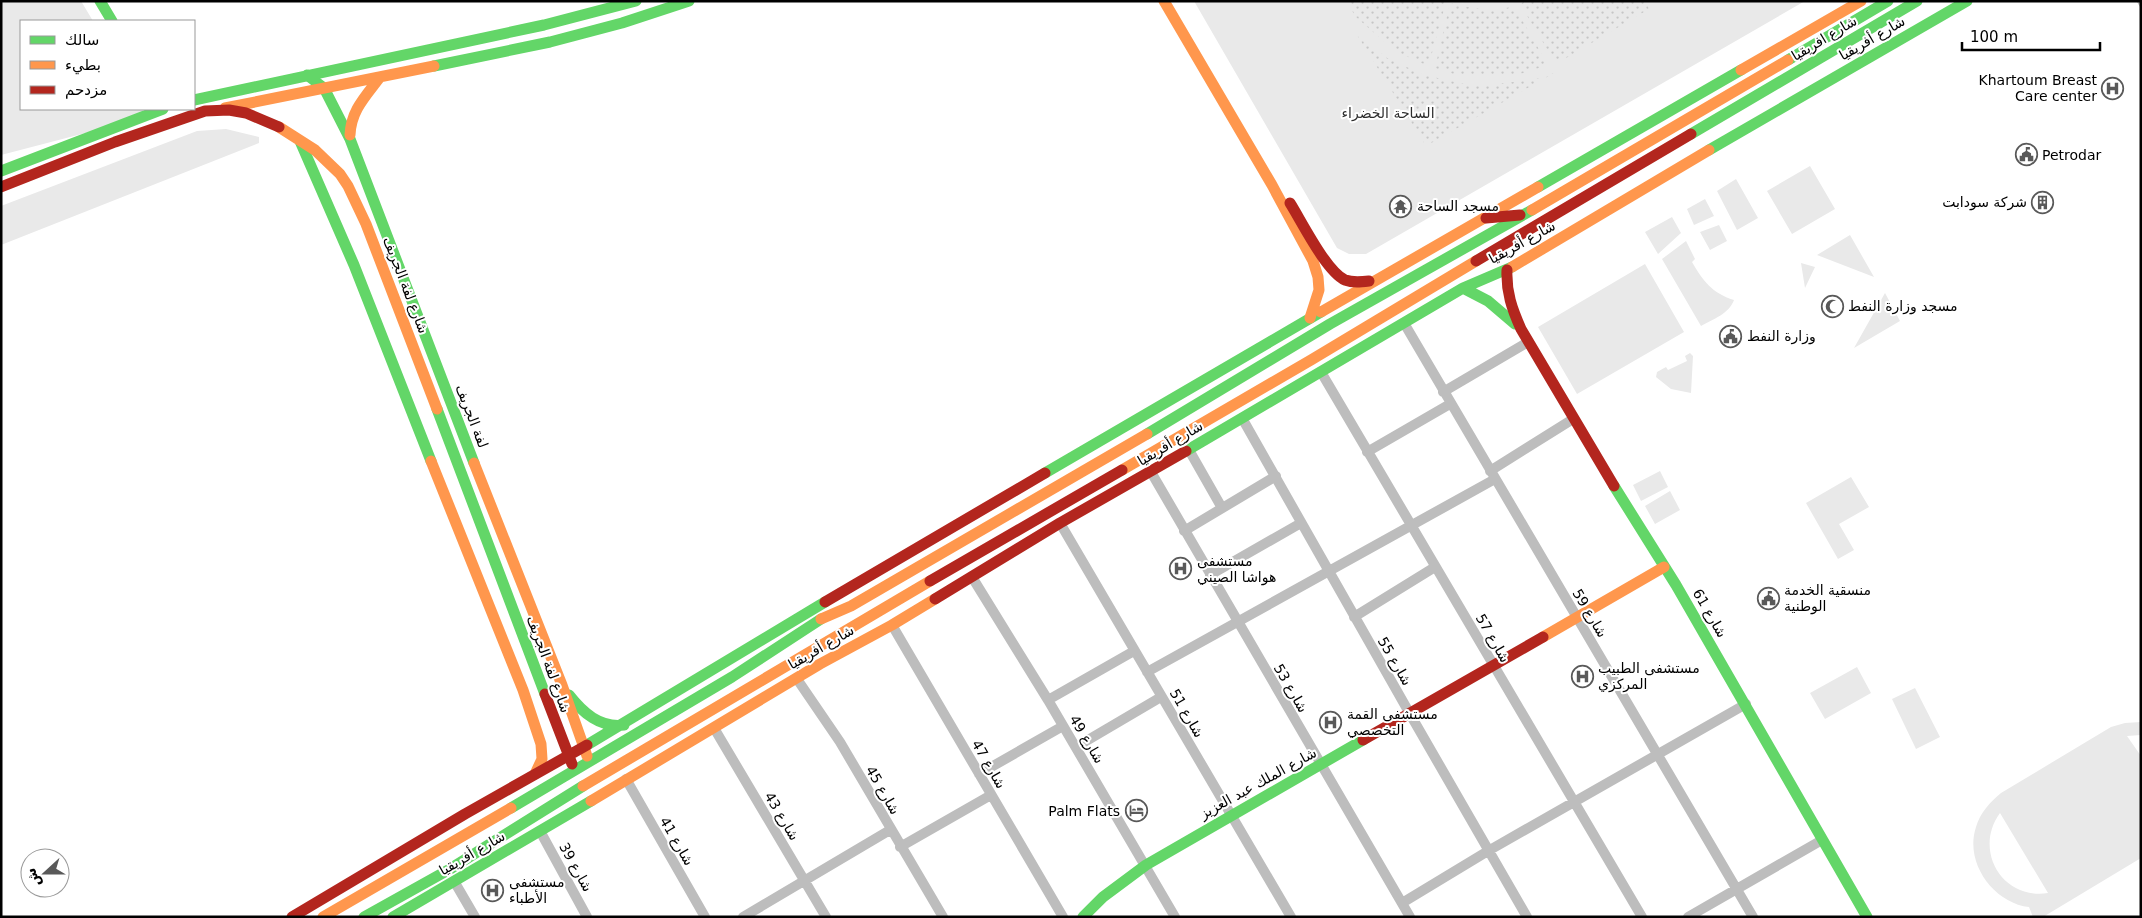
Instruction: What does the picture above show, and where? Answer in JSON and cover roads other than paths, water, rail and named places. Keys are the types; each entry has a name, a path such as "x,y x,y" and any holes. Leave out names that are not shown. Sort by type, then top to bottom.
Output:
{"main road":[{"path":"100,1 111,20"},
{"path":"195,100 544,25 636,1"},
{"path":"212,110 550,42 662,6 689,1"},
{"path":"1164,1 1272,185 1317,272 1320,282 1319,295 1310,318"},
{"path":"292,917 535,774 627,723 792,621 1143,418 1310,318 1861,1"},
{"name":"شارع افريقيا","path":"1764,74 1888,1"},
{"name":"شارع افريقيا","path":"1772,87 1917,1"},
{"name":"شارع أفريقيا","path":"393,917 820,664 892,625 1060,523 1104,500 1463,288 1507,270 1967,1"},
{"name":"شارع أفريقيا","path":"323,917 575,772 732,677 818,621 851,606 992,522 1143,436 1338,319 1524,215 1764,74"},
{"name":"لفة الجريف","path":"307,75 324,88 350,138 496,520 562,685 583,748 597,776"},
{"path":"350,138 350,122 353,111 356,105 368,95 380,77"},
{"name":"شارع أفريقيا","path":"364,917 450,869 597,776 1311,360 1772,87"},
{"path":"1,170 160,110"},
{"name":"شارع لفة الجريف","path":"1,187 141,133 212,110 237,112 265,119 287,130 300,141 322,154 341,176 366,224 568,757"},
{"path":"300,141 354,264 520,682 541,744 542,759 535,774"},
{"path":"1272,185 1290,202 1327,265 1337,274 1348,282 1360,283 1382,277"},
{"path":"1486,218 1524,215"},
{"path":"1507,270 1506,286 1510,304 1521,330"},
{"path":"1463,288 1488,300 1521,330"},
{"name":"شارع 61","path":"1521,330 1746,704 1867,917"},
{"path":"1143,418 1143,436"},
{"path":"992,522 1004,539"},
{"name":"شارع الملك عبد العزيز","path":"1083,917 1103,897 1146,865 1664,567"},
{"path":"792,621 818,621"},
{"path":"820,664 826,642"},
{"path":"562,685 581,711 613,726 621,726 627,723"},
{"path":"568,757 582,787"}],"street":[{"name":"شارع 59","path":"1404,323 1753,917"},
{"path":"1443,392 1528,342"},
{"name":"شارع 57","path":"1320,372 1642,917"},
{"path":"1367,452 1450,404"},
{"name":"شارع 55","path":"1242,418 1328,572 1527,917"},
{"path":"1147,672 1411,526 1493,475 1573,419"},
{"path":"1188,450 1222,508"},
{"name":"شارع 53","path":"1151,472 1410,917"},
{"path":"1184,531 1276,476"},
{"name":"شارع 51","path":"1060,523 1291,917"},
{"path":"1210,575 1302,523"},
{"path":"1354,617 1436,567"},
{"name":"شارع 49","path":"972,577 1048,700 1175,917"},
{"name":"شارع 47","path":"892,625 1063,917"},
{"path":"1048,700 1134,651"},
{"name":"شارع 45","path":"796,679 840,742 900,847 943,917"},
{"path":"1076,747 1161,697"},
{"path":"1402,903 1488,851 1746,704"},
{"path":"979,774 1063,726"},
{"name":"شارع 43","path":"714,728 826,917"},
{"name":"شارع 41","path":"626,779 705,917"},
{"path":"900,847 992,795"},
{"path":"744,917 890,830"},
{"name":"شارع 39","path":"540,831 587,917"},
{"path":"1688,917 1822,840"},
{"path":"454,880 475,917"}],"waterway":[{"path":"2138,1 2141,6"}],"place":[{"name":"Khartoum Breast Care center","path":"2113,88"},
{"name":"Petrodar","path":"2026,155"},
{"name":"شركة سودابت","path":"2043,202"},
{"name":"مسجد الساحة","path":"1401,206"},
{"name":"مسجد وزارة النفط","path":"1832,306"},
{"name":"وزارة النفط","path":"1731,336"},
{"name":"مستشفى هواشا الصيني","path":"1181,569"},
{"name":"منسقية الخدمة الوطنية","path":"1768,598"},
{"name":"مستشفى الطبيب المركزي","path":"1582,676"},
{"name":"مستشفى القمة التخصصي","path":"1331,722"},
{"name":"Palm Flats","path":"1136,811"},
{"name":"مستشفی الأطباء","path":"493,890"}],"park label":[{"name":"الساحة الخضراء","path":"1388,113"}]}
